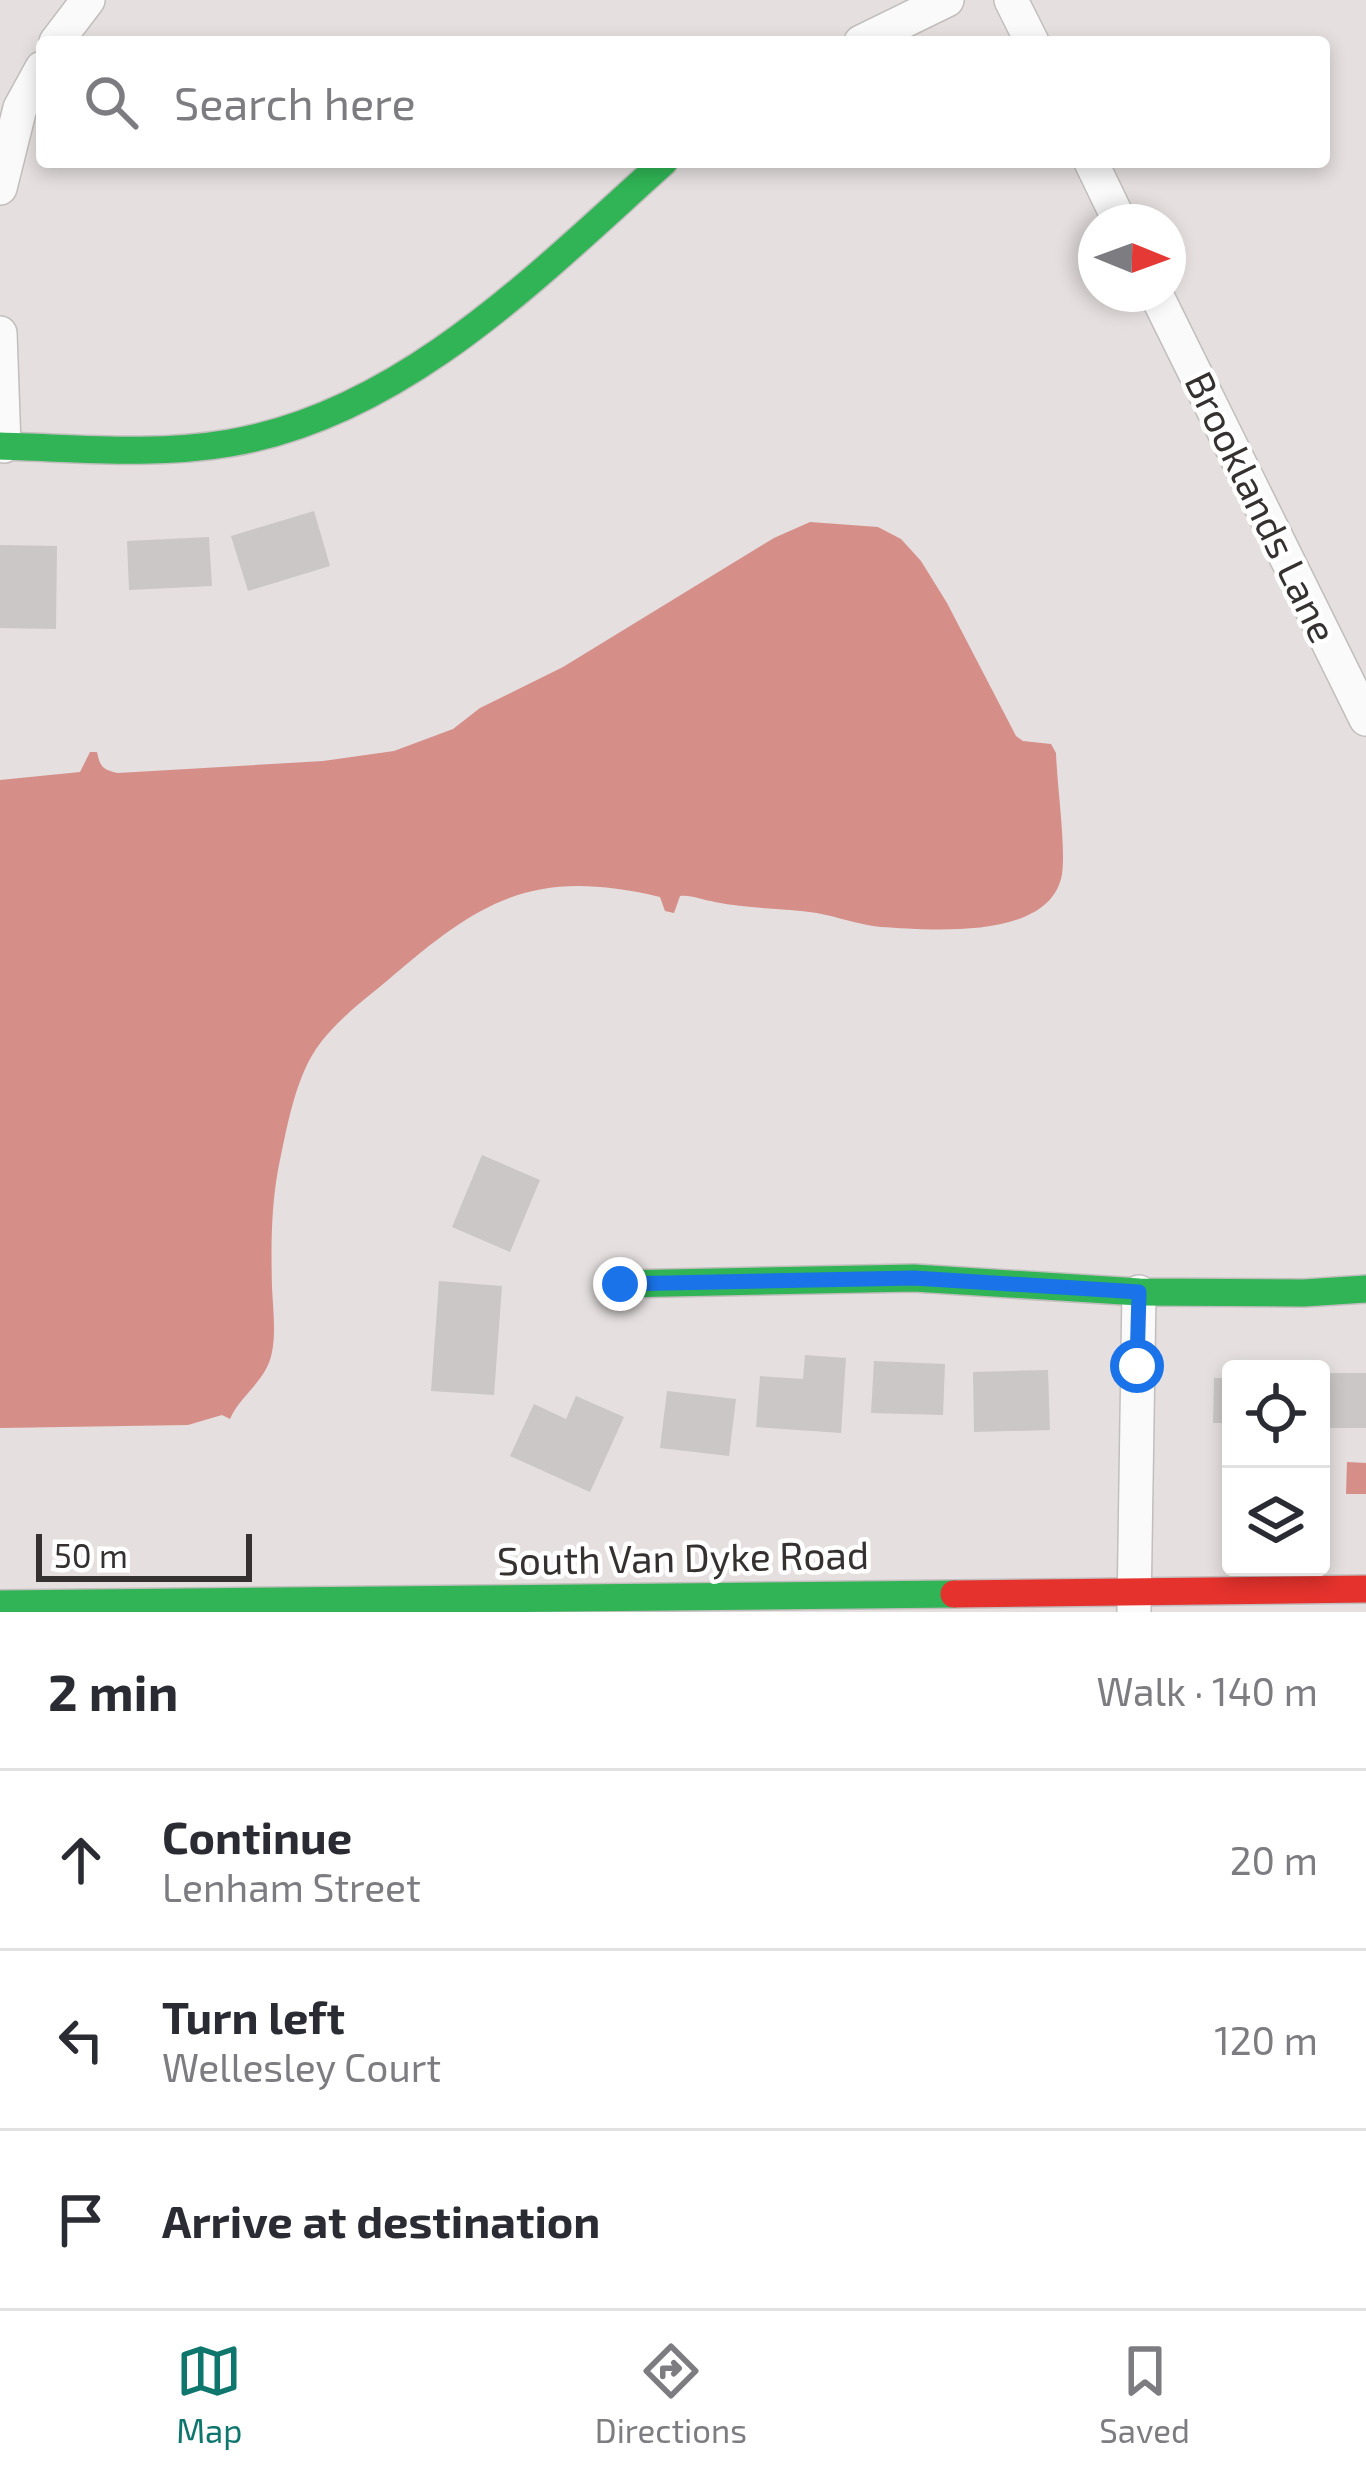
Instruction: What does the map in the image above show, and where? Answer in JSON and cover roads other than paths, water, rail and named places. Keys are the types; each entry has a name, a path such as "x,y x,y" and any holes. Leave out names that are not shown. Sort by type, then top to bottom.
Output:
{"street":[{"path":"61,36 88,0"},
{"path":"873,36 947,0"},
{"path":"1011,0 1029,36"},
{"path":"0,188 20,108 36,79"},
{"path":"0,333 2,446 157,451 264,436 373,392 456,341 657,168"},
{"path":"1094,168 1111,204"},
{"name":"Brooklands Lane","path":"1165,312 1366,719"},
{"path":"620,1284 914,1278 1139,1292 1366,1289"},
{"path":"1134,1602 1139,1292"},
{"name":"South Van Dyke Road","path":"0,1604 1134,1602 1366,1589"}]}
